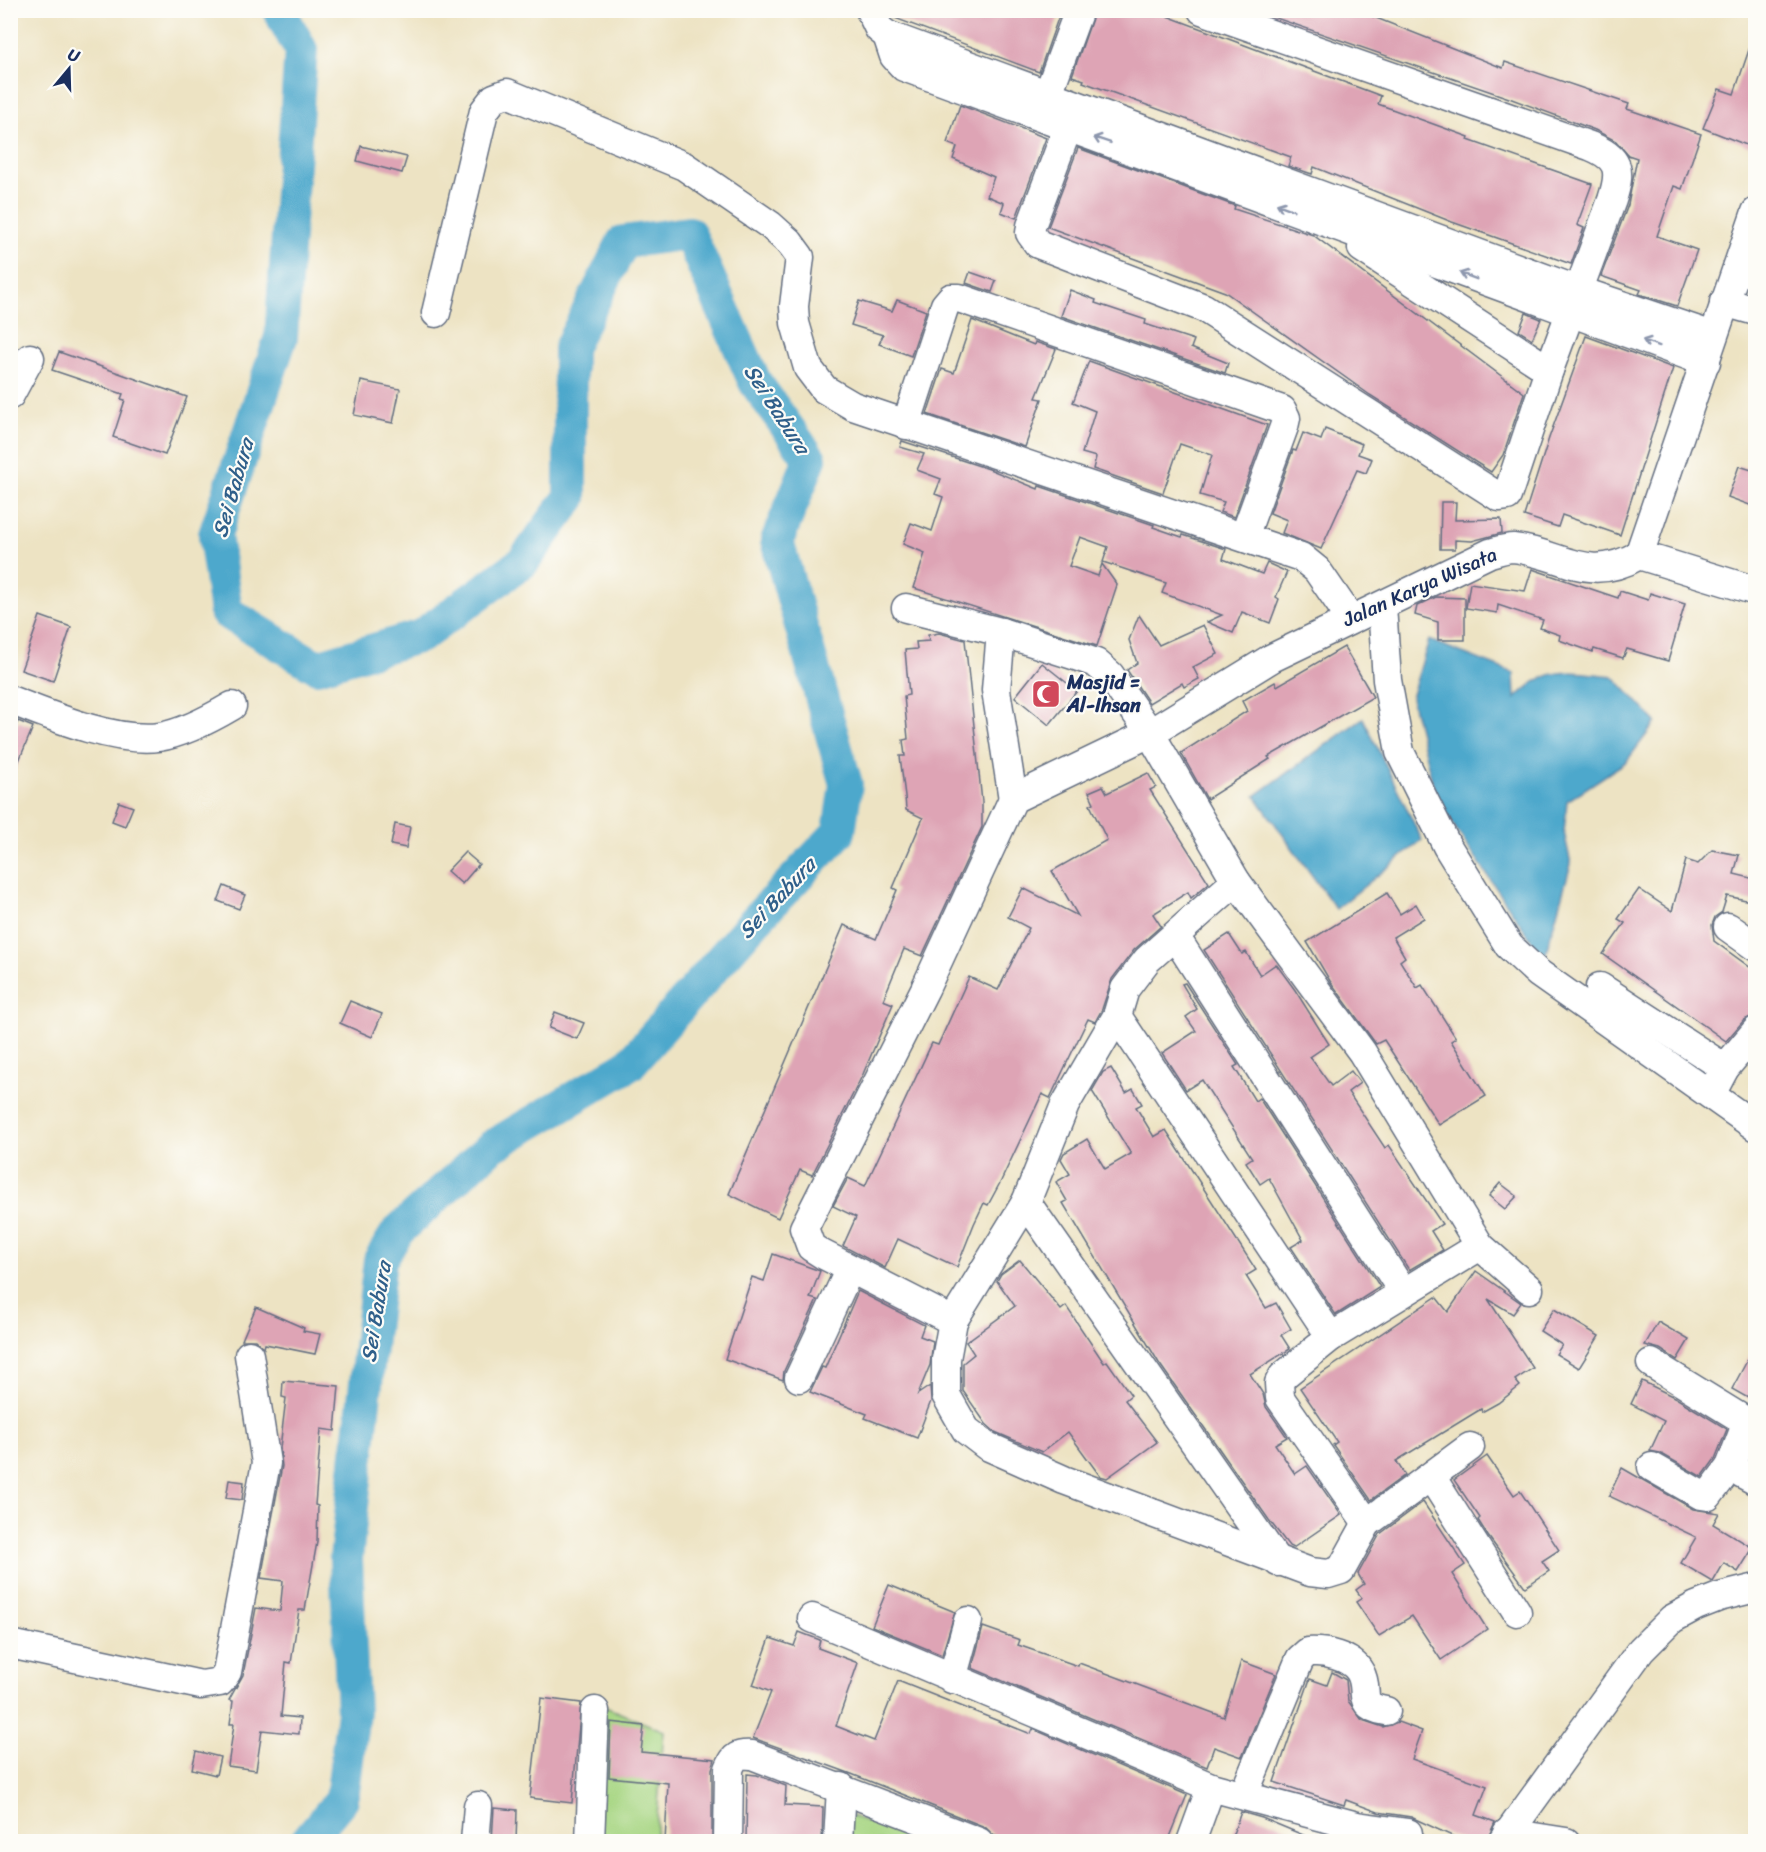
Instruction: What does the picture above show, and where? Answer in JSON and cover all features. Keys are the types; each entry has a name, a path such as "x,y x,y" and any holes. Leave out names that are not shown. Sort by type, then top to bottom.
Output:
{"street":[{"path":"870,10 879,29 887,35 894,56 904,67 1043,105 1573,302"},
{"path":"1043,105 1079,10"},
{"path":"1068,128 1031,226 1030,232 1038,244 1204,308 1499,498 1507,496 1573,302 1617,186 1615,165 1609,154 1202,10"},
{"path":"436,313 484,111 494,98 507,93 684,166 770,225 789,242 800,257 794,306 795,323 808,368 824,389 853,406 906,425 1301,557 1317,570 1350,618"},
{"path":"1043,105 1068,128 1317,219 1573,302 1709,349"},
{"path":"1755,212 1639,555 1755,591"},
{"path":"1317,219 1549,370"},
{"path":"906,425 945,305 951,298 959,298 1282,410 1286,418 1284,427 1244,537"},
{"path":"1724,302 1755,311"},
{"path":"10,395 30,358"},
{"name":"Jalan Karya Wisata","path":"1013,799 1150,732 1272,658 1468,562 1511,548 1565,563 1598,568 1619,566 1639,555"},
{"path":"1382,606 1387,680 1400,752 1447,846 1509,946 1538,973 1755,1127"},
{"path":"906,608 1001,632 1096,663 1110,675 1150,732 1236,881 1362,1052 1480,1246 1529,1288"},
{"path":"953,1321 811,1247 804,1227 924,989 1013,799 996,690 1001,632"},
{"path":"10,700 117,736 140,739 161,737 210,718 231,706"},
{"path":"1236,881 1146,960 1125,988 1117,1016 1065,1105 1026,1202 953,1321 946,1359 946,1395 966,1430 987,1446 1064,1480 1278,1562 1310,1572 1341,1570 1367,1523 1432,1478 1470,1447"},
{"path":"1728,927 1755,947"},
{"path":"1175,936 1403,1292"},
{"path":"1600,987 1725,1068"},
{"path":"1117,1016 1331,1337"},
{"path":"1711,1095 1725,1068 1755,1031"},
{"path":"1026,1202 1278,1562"},
{"path":"1367,1523 1280,1398 1278,1392 1283,1376 1331,1337 1480,1246"},
{"path":"799,1378 850,1269"},
{"path":"10,1644 201,1685 214,1685 220,1682 227,1672 266,1463 249,1355"},
{"path":"1651,1363 1746,1422 1730,1467 1708,1496 1701,1495 1652,1467"},
{"path":"1730,1467 1755,1481"},
{"path":"1432,1478 1517,1612"},
{"path":"1504,1837 1641,1650 1672,1619 1719,1596 1755,1588"},
{"path":"812,1618 1211,1787 1244,1794 1354,1834 1408,1833"},
{"path":"952,1679 968,1621"},
{"path":"1244,1794 1300,1659 1308,1652 1332,1654 1355,1667 1361,1673 1367,1703 1371,1707 1386,1711"},
{"path":"590,1842 595,1712"},
{"path":"728,1842 729,1769 736,1756 752,1755 841,1787 979,1842"},
{"path":"838,1842 841,1787"},
{"path":"1191,1842 1211,1787"},
{"path":"475,1842 478,1806"},
{"path":"1504,1837 1566,1842"}],"green space":[{"path":"603,1706 664,1731 655,1841 592,1842"},
{"path":"849,1815 920,1841 849,1842"}],"water":[{"path":"1429,640 1514,673 1515,699 1538,680 1549,675 1571,672 1613,676 1656,722 1626,762 1567,801 1564,832 1571,864 1544,959 1437,801 1411,698"},
{"path":"1363,718 1422,840 1336,909 1255,796"}],"building":[{"path":"888,10 1061,10 1039,72 892,17"},
{"path":"1095,10 1151,10 1381,96 1378,104 1469,137 1468,140 1592,184 1577,225 1584,228 1571,264 1452,222 1314,167 1312,174 1288,166 1291,157 1083,82 1084,80 1072,76"},
{"path":"1253,10 1356,10 1503,68 1505,62 1629,104 1627,109 1701,134 1682,189 1674,186 1657,236 1697,250 1677,306 1639,294 1641,290 1601,276 1628,205 1637,158 1628,155 1616,141 1595,130 1509,98"},
{"path":"1753,38 1755,38 1755,130 1749,146 1703,128 1719,89 1734,94"},
{"path":"960,105 1046,138 1016,218 1001,212 1004,203 987,196 994,177 953,159 957,147 947,143"},
{"path":"361,146 407,157 402,173 357,161"},
{"path":"1078,148 1235,206 1234,209 1313,235 1524,393 1503,455 1491,472 1370,395 1225,292 1048,227"},
{"path":"970,272 996,281 992,292 966,283"},
{"path":"1070,290 1096,300 1095,303 1146,320 1145,324 1194,340 1191,348 1228,363 1225,373 1061,316"},
{"path":"897,300 926,311 911,356 879,344 883,335 851,325 859,301 892,311"},
{"path":"1526,313 1541,319 1532,339 1519,331"},
{"path":"972,320 1034,345 1035,342 1056,349 1036,398 1042,399 1025,447 927,414 942,369 954,373"},
{"path":"1586,336 1673,368 1620,535 1562,515 1558,527 1524,516"},
{"path":"59,352 187,397 165,455 113,437 125,400 121,399 123,394 52,370"},
{"path":"1089,361 1267,425 1234,517 1220,512 1224,502 1200,495 1212,455 1180,444 1163,493 1093,469 1096,457 1082,453 1095,411 1073,402"},
{"path":"361,381 400,389 393,423 354,415"},
{"path":"1325,429 1362,444 1358,454 1372,459 1366,473 1357,470 1321,549 1282,533 1287,520 1270,513 1293,450 1296,451 1303,433 1321,440"},
{"path":"902,441 989,469 1038,489 1039,486 1154,525 1153,527 1182,537 1183,535 1226,549 1223,559 1262,574 1267,563 1287,572 1276,597 1279,599 1270,623 1242,612 1233,633 1207,622 1222,615 1162,593 1166,583 1103,562 1108,547 1080,537 1069,566 1098,576 1102,564 1117,585 1097,646 914,588 925,553 903,544 911,523 932,531 943,497 935,494 941,479 917,470 924,454 900,447"},
{"path":"1739,466 1755,471 1755,507 1728,497"},
{"path":"1441,502 1456,502 1455,520 1501,519 1502,533 1472,541 1455,540 1455,549 1440,549"},
{"path":"1532,569 1618,598 1620,591 1648,600 1650,593 1685,604 1668,661 1627,649 1623,658 1594,649 1593,652 1559,640 1560,635 1540,628 1543,620 1498,605 1497,613 1466,608 1470,583 1525,591"},
{"path":"1436,597 1465,598 1465,640 1438,640 1438,622 1415,615 1417,606"},
{"path":"1139,615 1159,645 1203,625 1218,654 1193,667 1199,679 1184,687 1182,683 1149,703 1127,670 1137,663 1129,640"},
{"path":"40,616 71,627 53,681 21,670"},
{"path":"939,633 965,640 982,802 982,827 922,956 904,949 883,1000 893,1004 863,1074 812,1175 800,1170 778,1218 729,1194 844,925 876,939 897,890 893,888 923,818 906,810 900,756 905,756 903,740 908,739 904,696 909,695 905,650 917,649 916,642 929,641 928,635"},
{"path":"1344,647 1373,697 1268,757 1270,759 1207,799 1181,753 1247,711 1242,701 1275,682 1277,686"},
{"name":"Masjid = Al-Ihsan","path":"1042,663 1077,691 1049,725 1015,697"},
{"path":"18,721 33,727 11,780 10,739"},
{"path":"1148,773 1156,787 1150,790 1209,883 1191,898 1188,892 1153,914 1161,926 1134,950 1112,979 1102,1009 1095,1022 1088,1019 1050,1098 1042,1094 1001,1181 988,1205 984,1203 957,1267 898,1239 885,1268 843,1246 856,1217 833,1206 848,1178 865,1186 932,1043 938,1045 969,977 998,990 1029,928 1008,917 1023,888 1078,916 1052,871 1107,840 1090,805 1094,803 1089,792 1103,786 1107,793"},
{"path":"119,802 133,807 125,826 112,821"},
{"path":"395,824 410,827 406,848 391,845"},
{"path":"1712,850 1739,855 1734,874 1755,879 1755,902 1727,896 1722,912 1715,917 1712,925 1714,941 1755,971 1755,1015 1744,1020 1726,1041 1603,954 1625,923 1618,919 1639,889 1672,911 1686,860 1698,864"},
{"path":"465,852 479,864 462,884 447,871"},
{"path":"224,886 245,895 239,909 218,901"},
{"path":"1387,893 1400,914 1416,904 1424,918 1393,937 1405,957 1400,961 1417,988 1422,985 1456,1038 1451,1041 1486,1096 1439,1125 1384,1040 1376,1044 1330,981 1307,942"},
{"path":"1229,934 1242,954 1246,952 1260,975 1276,964 1295,990 1329,1044 1310,1057 1331,1086 1351,1071 1360,1083 1348,1092 1385,1148 1389,1145 1442,1224 1431,1231 1443,1250 1409,1270 1204,950"},
{"path":"1185,983 1238,1065 1234,1067 1255,1101 1259,1098 1380,1287 1336,1315 1291,1247 1303,1240 1269,1178 1260,1184 1246,1162 1252,1158 1202,1080 1186,1090 1162,1053 1196,1031 1186,1017 1197,1009 1182,984"},
{"path":"350,1001 382,1014 372,1037 340,1023"},
{"path":"555,1012 584,1023 577,1039 549,1028"},
{"path":"1111,1068 1126,1093 1133,1089 1142,1104 1136,1107 1154,1137 1166,1130 1256,1270 1246,1276 1266,1308 1276,1303 1291,1329 1281,1335 1290,1349 1250,1374 1263,1394 1266,1407 1287,1437 1275,1444 1295,1474 1307,1466 1341,1515 1293,1548 1269,1520 1159,1363 1063,1203 1067,1201 1056,1182 1070,1174 1061,1159 1064,1153 1087,1139 1105,1169 1131,1154 1092,1091 1103,1072"},
{"path":"1500,1183 1517,1196 1505,1209 1489,1196"},
{"path":"773,1254 820,1271 810,1298 817,1300 784,1371 783,1380 725,1359 752,1277 764,1281"},
{"path":"1020,1260 1061,1310 1066,1306 1104,1363 1107,1361 1131,1395 1125,1400 1157,1442 1107,1478 1100,1476 1068,1432 1042,1452 995,1432 986,1424 963,1391 963,1363 974,1354 966,1342 1015,1306 997,1281 1001,1274"},
{"path":"1476,1271 1521,1303 1513,1314 1488,1299 1533,1368 1515,1380 1520,1386 1498,1403 1482,1412 1481,1409 1396,1461 1405,1475 1371,1500 1333,1445 1337,1442 1300,1388 1436,1297 1448,1312"},
{"path":"858,1291 924,1325 920,1336 933,1341 930,1365 918,1394 930,1386 931,1401 917,1438 865,1418 867,1414 810,1392 822,1367 825,1368"},
{"path":"256,1307 304,1328 303,1331 320,1334 315,1354 265,1344 264,1348 255,1340 242,1340"},
{"path":"1554,1309 1599,1336 1579,1368 1556,1354 1562,1345 1540,1331"},
{"path":"1658,1322 1689,1340 1677,1360 1660,1349 1645,1345"},
{"path":"1755,1346 1755,1402 1732,1389"},
{"path":"283,1381 339,1386 335,1431 321,1429 315,1505 318,1506 317,1542 305,1610 299,1610 291,1663 286,1662 281,1716 300,1718 299,1734 262,1730 256,1770 228,1766 234,1724 230,1724 233,1701 229,1700 243,1675 256,1608 280,1611 283,1581 261,1578 282,1466 280,1448 286,1398 282,1397"},
{"path":"1642,1381 1676,1398 1727,1429 1715,1459 1702,1477 1660,1453 1650,1451 1664,1421 1631,1404"},
{"path":"1487,1456 1514,1495 1520,1491 1559,1550 1542,1561 1549,1571 1525,1587 1488,1536 1478,1520 1480,1518 1454,1480"},
{"path":"1622,1468 1693,1509 1719,1513 1713,1524 1753,1548 1738,1572 1724,1563 1713,1582 1681,1563 1696,1537 1609,1496"},
{"path":"229,1480 244,1482 242,1500 226,1498"},
{"path":"1423,1502 1465,1565 1452,1574 1487,1629 1441,1660 1412,1616 1379,1636 1356,1602 1362,1598 1356,1590 1364,1584 1358,1574 1380,1534"},
{"path":"889,1585 955,1612 942,1655 872,1626"},
{"path":"983,1627 1020,1640 1018,1645 1078,1666 1079,1663 1224,1717 1241,1661 1276,1674 1242,1757 1214,1747 1207,1767 972,1668"},
{"path":"799,1632 820,1640 818,1648 858,1663 836,1726 874,1741 898,1681 1031,1734 1033,1729 1187,1795 1168,1842 1010,1842 993,1835 985,1827 753,1738 771,1692 753,1685 770,1638 794,1646"},
{"path":"1332,1672 1346,1680 1348,1701 1362,1720 1383,1727 1398,1722 1422,1731 1412,1759 1487,1786 1476,1815 1495,1822 1486,1842 1465,1842 1411,1817 1378,1812 1346,1800 1344,1805 1274,1782 1310,1679 1327,1685"},
{"path":"541,1698 581,1703 572,1803 530,1798"},
{"path":"611,1722 644,1726 641,1752 715,1759 712,1769 712,1842 665,1842 668,1783 609,1777"},
{"path":"196,1751 220,1757 216,1775 192,1769"},
{"path":"747,1774 757,1775 786,1786 785,1805 823,1807 822,1842 746,1842"},
{"path":"494,1808 517,1810 516,1842 492,1842"},
{"path":"1241,1812 1262,1818 1320,1842 1230,1842"}],"waterway":[{"name":"Sei Babura","path":"279,10 301,50 281,337 215,535 226,612 317,667 421,636 523,562 570,498 570,348 623,242 689,233 755,382 810,459 777,541 846,784 839,832 751,925 629,1065 491,1147 398,1231 380,1260 346,1559 353,1712 342,1799 306,1842"}],"place":[{"name":"Masjid = Al-Ihsan","path":"1046,694"}]}
